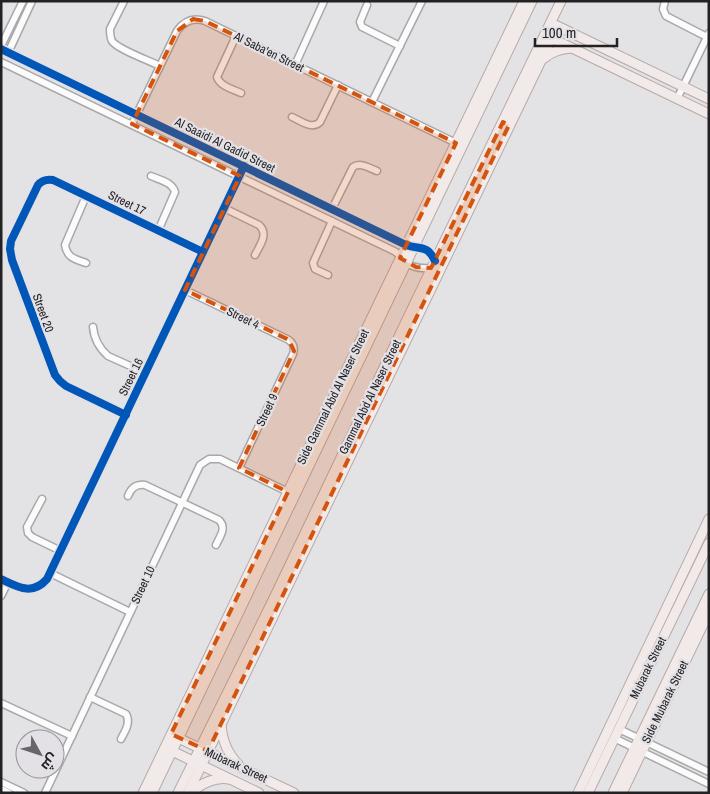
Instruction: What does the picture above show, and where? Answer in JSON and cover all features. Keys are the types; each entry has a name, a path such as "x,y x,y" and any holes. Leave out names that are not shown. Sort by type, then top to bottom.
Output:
{"main road":[{"name":"Side Gammal Abd Al Naser Street","path":"143,793 175,736 288,492 404,260 442,180 456,143 478,104 524,1"},
{"path":"442,180 478,104 532,1"},
{"name":"Gammal Abd Al Naser Street","path":"396,352 433,264 506,123 561,1"},
{"path":"551,23 709,99"},
{"path":"545,36 709,114"},
{"path":"178,793 197,763 506,123 549,42 549,39 545,36"},
{"path":"539,62 551,53 565,48 572,48"},
{"name":"Gammal Abd Al Naser Street","path":"152,793 172,751 175,736 404,260"},
{"path":"578,793 708,523"},
{"name":"Mubarak Street","path":"588,793 709,543"},
{"name":"Mubarak Street","path":"613,793 643,741 709,594"},
{"path":"203,750 221,724 278,597"},
{"name":"Side Mubarak Street","path":"643,741 709,612"},
{"path":"656,628 674,616"},
{"path":"221,724 228,750 240,766"},
{"name":"Mubarak Street","path":"175,736 291,792"},
{"name":"Side Mubarak Street","path":"622,793 638,750"},
{"name":"Mubarak Street","path":"172,751 259,793"},
{"path":"189,793 197,763"},
{"path":"189,793 208,782 224,778 232,780"}],"street":[{"path":"3,49 23,1"},
{"path":"3,49 32,1"},
{"path":"124,1 110,29 112,40 120,47 160,66"},
{"path":"295,65 324,1"},
{"path":"372,102 422,1"},
{"path":"665,1 663,9 666,16 708,35 677,98"},
{"path":"367,5 360,22 362,28 400,46"},
{"name":"Al Saba'en Street","path":"132,124 178,31 183,24 196,19 205,21 456,143"},
{"path":"236,36 217,77 221,84 241,93"},
{"name":"Al Saaidi Al Gadid Street","path":"2,63 394,251 416,267 433,264 432,255 428,250 410,246 3,49"},
{"path":"292,117 311,126 317,125 338,85"},
{"path":"332,209 353,167 357,164 362,164 377,172"},
{"name":"Street 16","path":"4,580 22,588 33,588 44,582 50,573 244,166"},
{"path":"151,176 171,185 175,192 158,231"},
{"name":"Street 17","path":"40,183 50,180 203,252"},
{"name":"Street 20","path":"40,183 10,249 12,260 53,371 57,378 66,386 126,415"},
{"path":"86,196 65,244 66,251 73,259 86,263"},
{"path":"224,208 263,228 264,237 255,255"},
{"path":"328,275 315,269 313,263 332,221"},
{"name":"Street 4","path":"185,290 289,340 294,351"},
{"path":"94,327 97,343 108,356 146,373"},
{"name":"Street 9","path":"239,468 294,351"},
{"name":"Street 10","path":"46,793 198,468 206,461 220,459 288,492"},
{"path":"128,496 132,488 142,484 222,523 223,531 216,545"},
{"path":"42,499 28,527 28,533 30,536 61,551"},
{"path":"50,573 130,612"},
{"path":"1,596 4,580"},
{"path":"90,697 126,714 128,724 121,739"},
{"path":"1,702 72,736"},
{"path":"619,729 709,772"},
{"path":"614,738 709,784"},
{"path":"1,782 24,793"},
{"path":"1,789 9,793"}],"highlighted area":[{"path":"193,19 205,21 456,143 400,258 416,267 431,268 503,122 509,125 208,751 171,734 288,492 239,468 294,351 289,340 185,290 240,176 132,124 177,31"}],"cycle path":[{"path":"1,49 406,245 423,248 429,252 435,261"},
{"path":"1,579 19,587 30,589 47,579 244,166"},
{"path":"126,415 66,386 55,375 12,260 11,241 38,185 43,181 53,180 203,252"}]}
